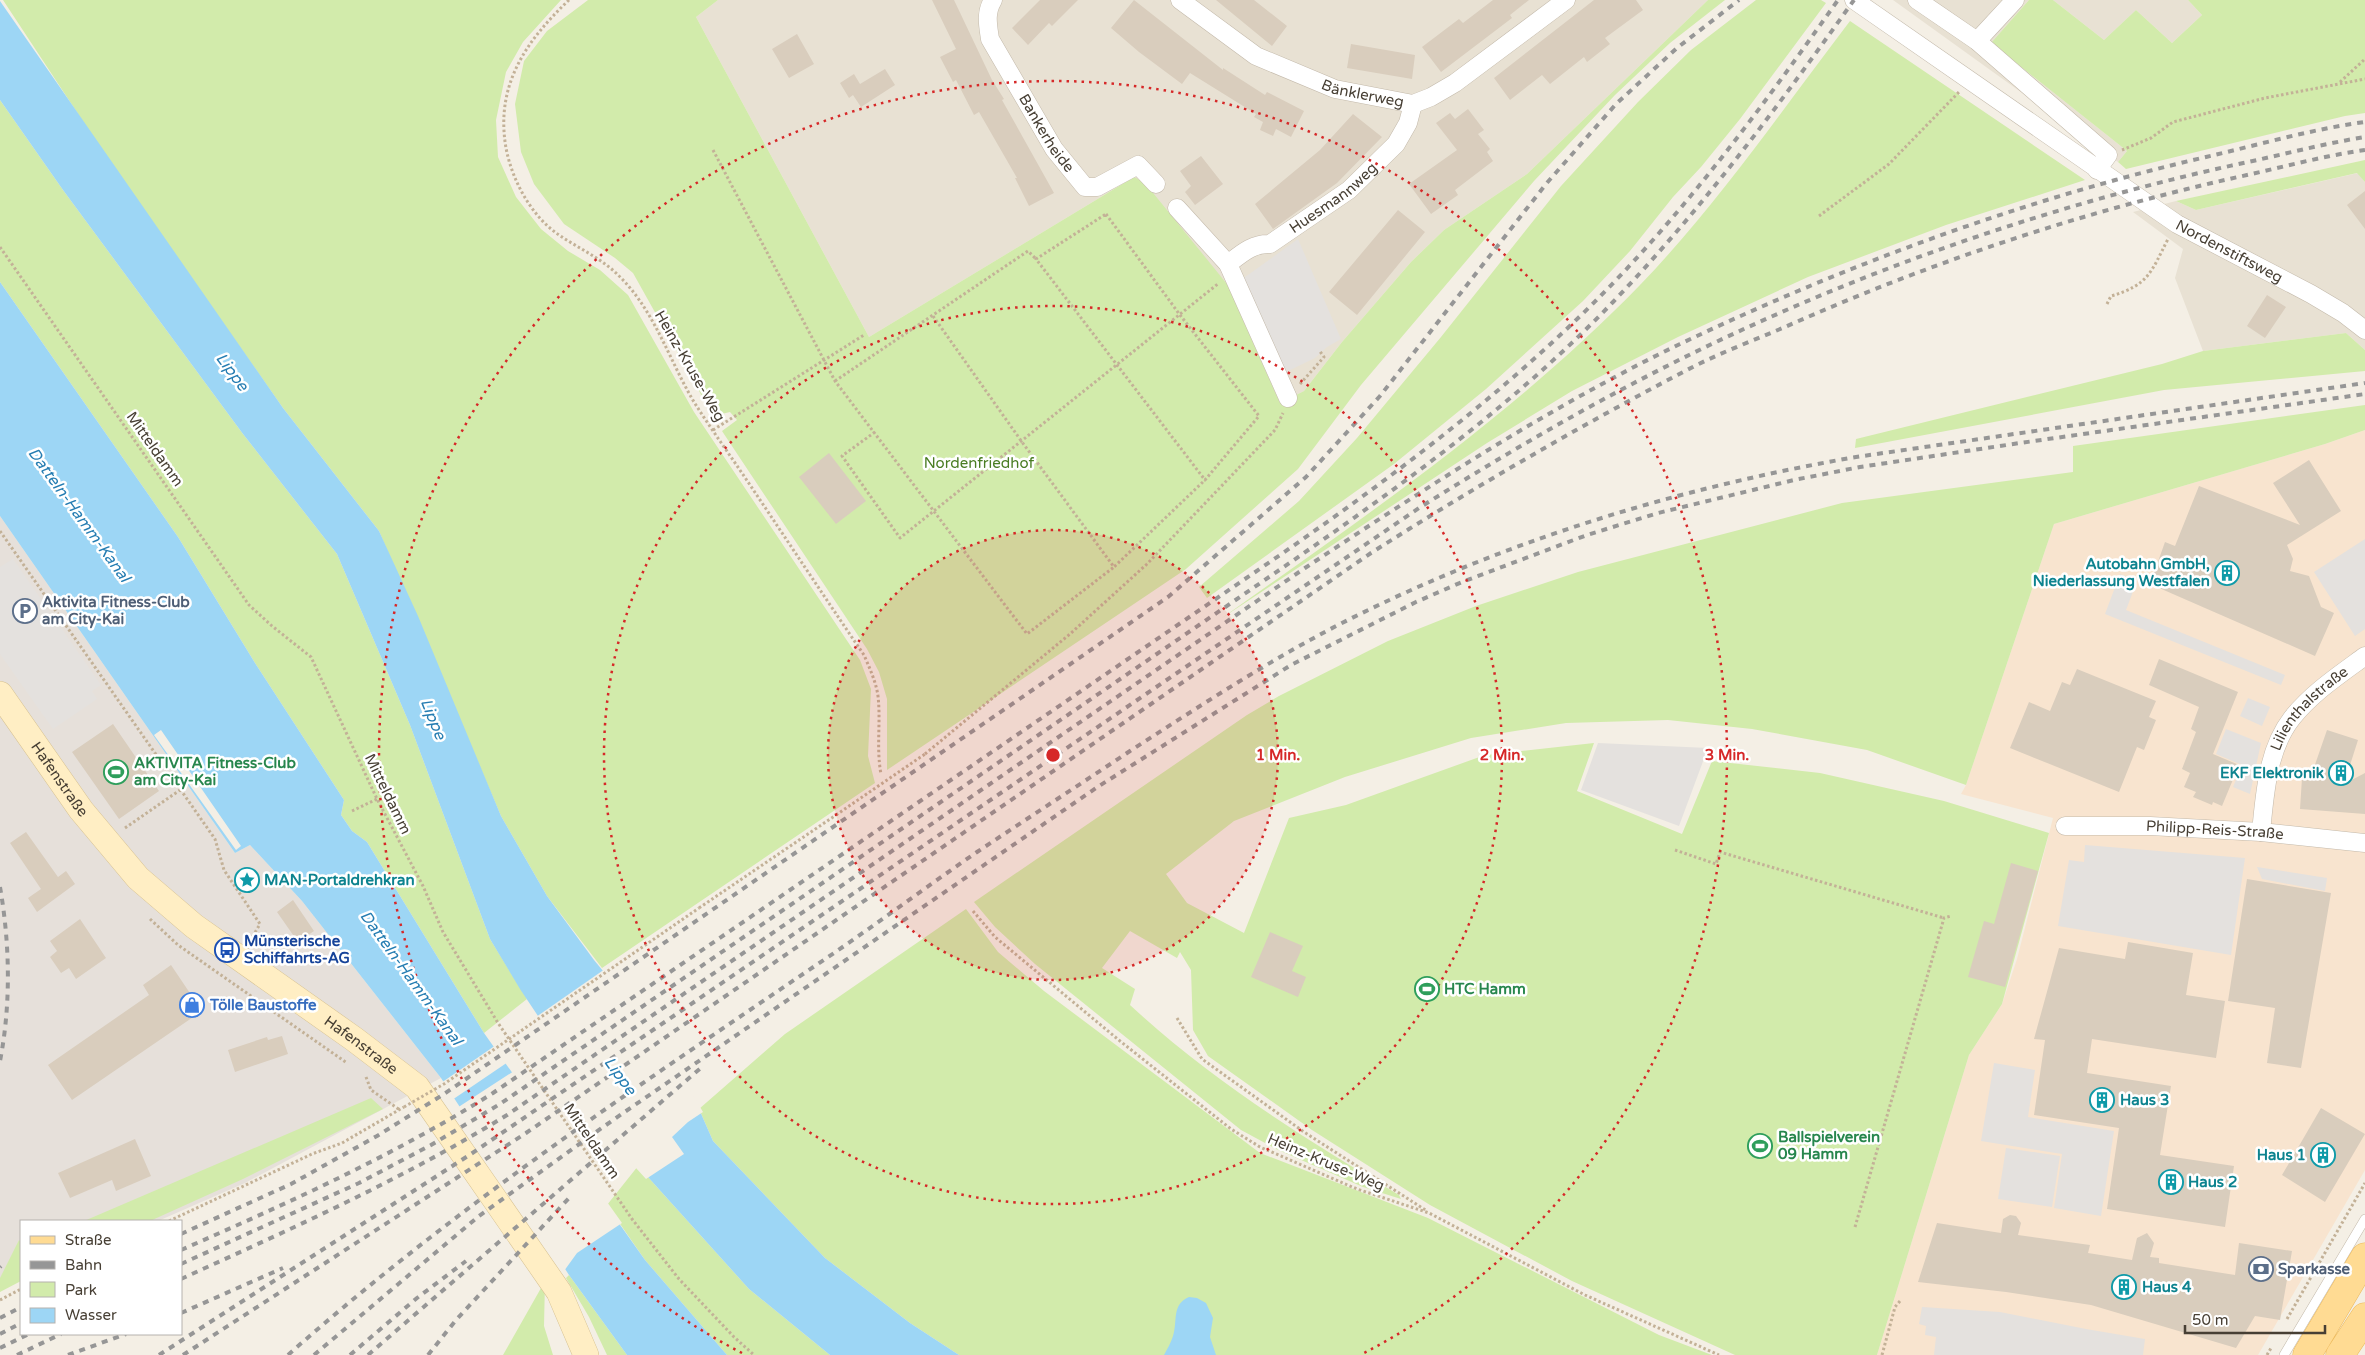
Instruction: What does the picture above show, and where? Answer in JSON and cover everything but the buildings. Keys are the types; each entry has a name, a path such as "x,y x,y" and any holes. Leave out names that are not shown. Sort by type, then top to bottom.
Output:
{"main road":[{"name":"Hafenstraße","path":"0,694 106,841 138,878 164,902 239,958 362,1044 417,1087 559,1292 586,1355"},
{"path":"2308,1355 2365,1258"},
{"path":"2340,1355 2365,1318"}],"street":[{"name":"Bankerheide","path":"993,0 989,6 987,21 990,39 1054,148 1085,187 1097,187 1138,166 1156,184"},
{"name":"Bänklerweg","path":"1180,0 1256,56 1336,89 1413,104 1431,97 1455,83 1566,0"},
{"name":"Nordenstiftsweg","path":"1854,0 2176,224 2311,294 2365,330"},
{"path":"1917,0 1977,41 2108,155 2097,170"},
{"path":"1977,41 2016,0"},
{"name":"Huesmannweg","path":"1228,264 1254,246 1261,243 1270,244 1348,190 1396,144 1408,124 1413,104"},
{"path":"1177,208 1228,264 1288,398"},
{"name":"Lilienthalstraße","path":"2261,832 2265,787 2270,766 2290,720 2303,705 2333,679 2365,656"},
{"name":"Philipp-Reis-Straße","path":"2065,826 2150,826 2261,832 2365,843"}],"lane":[{"path":"2284,1355 2365,1219"}],"path":[{"name":"Heinz-Kruse-Weg","path":"569,0 531,40 512,77 504,118 506,147 512,171 527,201 540,219 556,234 607,265 630,288 644,308 694,402 864,656 878,697 878,756 882,774"},
{"path":"2340,82 2365,59"},
{"path":"2108,155 2151,138 2173,122 2265,98 2340,82 2365,79"},
{"path":"1820,216 1889,164 1969,81"},
{"path":"713,150 835,381 1027,634 1114,567 1205,480 1259,416 1180,316 1106,214 1036,259"},
{"path":"2107,304 2111,296 2128,291 2148,277 2171,235"},
{"name":"Mitteldamm","path":"0,247 249,605 311,657 377,799 423,886 443,932 479,994 632,1219 679,1279 734,1337 754,1355"},
{"path":"835,381 1028,251 1205,480"},
{"path":"875,432 842,456 900,538 1180,316 1222,280 1228,264"},
{"path":"933,316 1022,442 1114,567"},
{"path":"713,430 864,335"},
{"path":"171,1220 312,1154 342,1143 444,1084 925,754 1070,634 1147,564 1276,430 1288,398 1324,357 1320,350"},
{"path":"0,531 215,839 224,870 260,924 239,958"},
{"path":"106,841 180,790"},
{"path":"352,811 377,799"},
{"path":"1675,850 1716,864 1720,852 1944,918 1951,916"},
{"name":"Heinz-Kruse-Weg","path":"973,911 995,937 1231,1129 1260,1147 1357,1189 1429,1213 1585,1295 1719,1355"},
{"path":"1855,1227 1944,918"},
{"path":"1177,1018 1202,1059 1304,1132 1429,1213"},
{"path":"366,1075 371,1090 400,1110"},
{"path":"2285,1323 2365,1183"},
{"path":"0,1300 20,1290"},
{"path":"1882,1355 1892,1314 1900,1301"},
{"path":"2267,1355 2272,1347"}],"shaded area":[{"path":"718,0 1708,0 1527,174 1444,230 1411,262 1342,342 1304,391 1280,403 1227,284 1134,177 869,337 696,17"},
{"path":"1893,0 2029,0 1991,43 2127,151 2118,162"},
{"path":"2053,0 2188,0 2202,15 2172,43 2136,10 2104,40"},
{"path":"2358,173 2365,182 2365,350 2346,333 2203,351 2175,278 2183,249 2133,212 2176,201 2196,210"},
{"path":"1298,239 1341,339 1327,347 1315,358 1284,373 1241,280"},
{"path":"2365,430 2365,1170 2258,1355 1877,1355 1969,1055 2002,1004 2017,959 2053,818 1961,794 1966,785 2054,524 2325,444"},
{"path":"0,516 235,853 250,845 302,901 441,1078 245,1183 160,1220 20,1220 20,1278 0,1287"},
{"path":"2365,539 2365,629 2355,636 2314,572"},
{"name":"Aktivita Fitness-Club am City-Kai","path":"13,559 101,685 92,691 97,699 53,729 0,654 0,567"},
{"path":"2120,574 2137,581 2126,610 2285,675 2281,685 2105,614"},
{"path":"2248,698 2270,707 2262,726 2240,716"},
{"path":"2226,729 2261,743 2250,794 2233,787 2242,765 2216,754"},
{"path":"1598,743 1708,748 1679,826 1581,790"},
{"path":"2085,845 2245,858 2231,955 2058,926 2069,860 2084,862"},
{"path":"2257,867 2327,878 2325,891 2262,879"},
{"path":"1994,1063 2035,1070 2028,1117 2114,1131 2101,1216 2054,1208 2062,1154 1981,1141"},
{"path":"2006,1148 2060,1156 2052,1207 1998,1199"},
{"path":"1922,1307 2000,1312 2145,1339 2143,1355 1934,1355 1936,1337 1925,1335 1926,1326 1919,1324"}],"green space":[{"path":"3,0 561,0 523,42 506,72 496,120 498,157 516,197 541,229 568,251 600,270 628,295 694,412 860,660 871,689 868,756 875,783 602,968 547,896 501,816 379,531 283,408 109,161"},
{"name":"Nordenfriedhof","path":"588,0 718,0 696,17 869,337 1134,177 1145,183 1227,284 1280,403 1304,391 1342,342 1411,262 1444,230 1527,174 1708,0 1725,0 1670,43 1615,95 1534,181 1361,385 1298,469 1186,569 887,770 887,699 879,672 867,649 722,431 737,420 730,412 713,416 633,273 615,258 564,224 534,184 521,152 515,104 524,61 547,31"},
{"path":"1756,0 1821,0 1826,3 1740,119 1701,167 1673,197 1630,251 1583,301 1486,389 1394,464 1207,598 1199,587 1299,501 1357,438 1441,337 1561,186 1638,102 1691,50"},
{"path":"2029,0 2053,0 2104,40 2136,10 2172,43 2202,15 2188,0 2365,0 2365,113 2345,116 2126,169 2118,162 2127,151 1991,43"},
{"path":"1850,21 2085,180 1946,225 1808,277 1678,337 1572,391 1487,443 1222,618 1331,541 1438,461 1491,420 1592,332 1640,285 1696,222 1749,156"},
{"path":"0,100 63,190 243,434 337,554 410,725 490,939 527,999 484,1033 367,842 352,831 341,815 344,800 255,663 178,537 0,282"},
{"path":"2365,160 2365,182 2357,173 2196,210 2176,201"},
{"path":"2346,333 2365,350 2365,371 2164,390 1855,448 1856,439 2162,364 2203,351"},
{"path":"2365,405 2365,430 2325,444 2054,524 1966,785 1867,750 1752,729 1668,720 1566,723 1471,738 1345,777 1234,821 1166,874 1187,903 1244,933 1289,818 1346,805 1485,755 1594,743 1577,791 1682,834 1712,761 1820,773 1944,801 2049,833 2002,1004 1969,1055 1877,1355 1735,1355 1572,1281 1430,1205 1312,1130 1208,1056 1193,1030 1191,970 1180,952 1177,958 1130,931 1102,968 1135,989 1130,1005 1226,1083 1294,1130 1399,1195 1401,1199 1363,1187 1276,1149 1241,1130 1035,964 995,927 974,902 1247,715 1279,696 1388,641 1476,606 1578,572 1842,503 2073,472 2073,446"},
{"path":"966,909 998,952 1044,991 1260,1153 1428,1218 1659,1335 1712,1355 959,1355 910,1323 825,1258 713,1141 699,1109 785,1034"},
{"path":"371,1098 383,1109 243,1179 152,1220 86,1220"},
{"path":"638,1166 749,1289 830,1355 727,1355 645,1260 607,1205"},
{"path":"19,1240 20,1282 0,1292 0,1278"},
{"path":"569,1275 627,1355 607,1355 589,1317 566,1278"},
{"path":"545,1281 544,1326 553,1355 503,1355"}],"water":[{"name":"Lippe","path":"0,1 283,408 379,531 418,616 501,816 547,896 594,960 654,1033 699,1109 713,1141 825,1258 910,1323 959,1355 830,1355 749,1289 638,1166 520,989 490,939 410,725 337,554 243,434 63,190 0,100"},
{"name":"Datteln-Hamm-Kanal","path":"0,282 178,537 255,663 344,800 341,815 352,831 367,842 484,1033 645,1260 727,1355 627,1355 569,1275 441,1078 302,901 250,845 235,853 0,516"},
{"path":"1189,1297 1197,1298 1206,1303 1213,1318 1210,1337 1216,1355 1164,1355 1173,1336 1177,1309 1183,1300"}],"pier":[{"path":"161,730 241,846 236,850 154,735"},
{"path":"605,969 656,1032 703,1112 688,1122 672,1137 684,1154 646,1179 636,1168 536,1017"},
{"path":"496,1045 508,1062 452,1100 441,1083"},
{"path":"514,1071 622,1223 577,1253 564,1271 457,1108"}],"railway":[{"path":"182,1234 291,1184 377,1136 444,1094 1168,597 1306,477 1380,396 1546,184 1616,104 1677,48 1739,0"},
{"path":"182,1250 379,1158 493,1093 1283,553 1359,499 1433,443 1505,384 1540,354 1611,285 1647,247 1714,167 1838,0"},
{"path":"182,1264 359,1183 431,1145 500,1104 1291,562 1418,471 1459,440 1538,374 1613,302 1709,193 1854,0"},
{"path":"182,1279 388,1182 507,1115 1305,568 1396,508 1536,421 1631,368 1743,315 1808,287 1938,236 2071,193 2138,174 2305,133 2365,122"},
{"path":"159,1355 471,1154 1419,508 1582,411 1649,375 1749,327 1816,297 1952,245 2092,201 2163,182 2365,137"},
{"path":"183,1355 526,1133 1371,553 1448,505 1605,414 1722,353 1840,303 1951,260 2122,206 2301,162 2365,150"},
{"path":"288,1355 418,1247 554,1145 834,953 977,852 1130,751 1261,668 1342,623 1403,594 1465,567 1529,543 1593,521 1723,484 1856,457 2365,383"},
{"path":"314,1355 479,1216 613,1120 1099,786 1291,665 1416,602 1462,582 1587,535 1658,513 1794,480 1860,467 2365,394"},
{"path":"0,887 6,930 8,974 4,1040 0,1061"},
{"path":"368,1355 703,1066"},
{"path":"428,1355 456,1320 569,1198"},
{"path":"350,1355 417,1298 466,1261"},
{"path":"182,1313 283,1268"},
{"path":"0,1318 20,1308"},
{"path":"0,1334 20,1324"},
{"path":"0,1348 27,1335"},
{"path":"17,1355 59,1335"},
{"path":"68,1355 123,1335"}],"place":[{"name":"Autobahn GmbH, Niederlassung Westfalen","path":"2227,573"},
{"name":"Aktivita Fitness-Club am City-Kai","path":"25,611"},
{"name":"AKTIVITA Fitness-Club am City-Kai","path":"116,772"},
{"name":"EKF Elektronik","path":"2341,773"},
{"name":"MAN-Portaldrehkran","path":"247,880"},
{"name":"Münsterische Schiffahrts-AG","path":"227,950"},
{"name":"HTC Hamm","path":"1427,989"},
{"name":"Tölle Baustoffe","path":"192,1005"},
{"name":"Haus 3","path":"2102,1100"},
{"name":"Ballspielverein 09 Hamm","path":"1760,1146"},
{"name":"Haus 1","path":"2323,1155"},
{"name":"Haus 2","path":"2171,1182"},
{"name":"Sparkasse","path":"2261,1269"},
{"name":"Haus 4","path":"2124,1287"}]}
